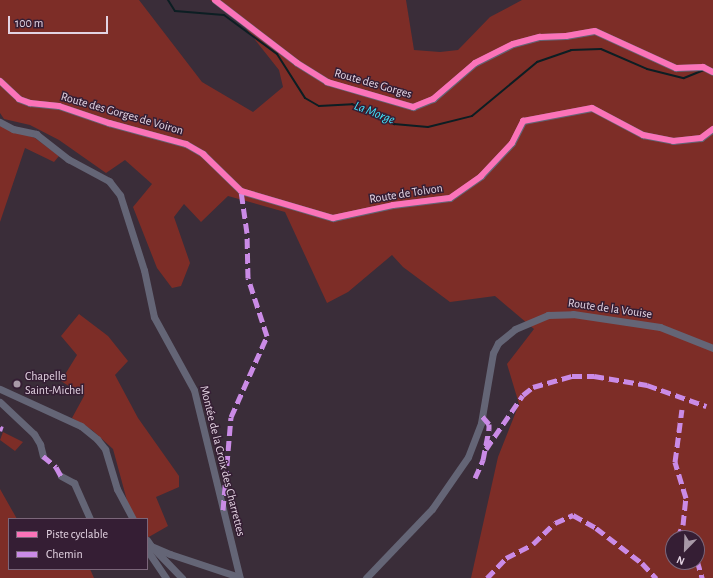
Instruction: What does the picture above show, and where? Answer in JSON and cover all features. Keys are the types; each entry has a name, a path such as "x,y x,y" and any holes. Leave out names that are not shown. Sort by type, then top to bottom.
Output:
{"street":[{"name":"Route des Gorges","path":"215,0 297,63 326,82 413,107 434,99 475,63 513,44 540,37 566,36 595,31 676,68 704,67 713,72"},
{"name":"Route des Gorges de Voiron","path":"0,81 19,99 30,103 59,106 109,123 186,144 203,154 230,183"},
{"name":"Route de Tolvon","path":"230,183 241,191 333,218 393,204 450,198 481,176 512,143 523,121 592,108 644,135 673,141 701,138 713,128"},
{"name":"Montée de la Croix des Charrettes","path":"0,122 13,129 36,134 68,159 109,181 120,195 144,270 154,317 194,390 239,578"},
{"name":"Route de la Vouise","path":"366,578 432,509 468,457 481,424 493,353 498,343 515,328 548,315 573,314 660,327 713,348"},
{"path":"0,389 81,426 97,440 105,449 117,489 132,518"},
{"path":"0,402 34,434 40,444 42,456"},
{"path":"62,476 74,483 90,518"},
{"path":"148,545 239,578"},
{"path":"148,545 166,578"},
{"path":"148,545 182,578"}],"shaded area":[{"path":"0,0 139,0 202,82 253,112 283,87 279,70 241,22 210,0 406,0 414,50 440,52 458,50 490,17 522,0 713,0 713,578 471,578 498,457 519,404 507,364 534,329 495,296 450,302 403,267 392,255 348,292 327,303 285,212 228,196 201,222 184,204 174,217 190,263 181,286 172,288 157,268 133,207 152,184 125,160 106,173 59,140 30,125 4,119 0,113"},
{"path":"0,126 35,138 59,156 54,162 25,148 0,222"},
{"path":"79,314 108,336 128,361 115,375 138,418 179,476 179,487 156,497 168,526 148,537 148,518 132,518 113,449 92,430 72,418 84,396 61,381 77,355 61,336"},
{"path":"3,432 23,442 15,451 0,440"},
{"path":"0,489 16,518 8,518 8,570 90,570 94,578 0,578"}],"waterway":[{"name":"La Morge","path":"168,0 175,11 224,15 277,54 305,98 319,106 352,104 394,124 428,127 472,116 537,62 571,50 601,49 647,69 684,78 704,70"}],"marked path":[{"path":"223,510 231,417 267,336 248,278 247,233 241,191"},
{"path":"486,449 523,395 533,387 572,376 594,376 647,385 706,406"},
{"path":"681,530 683,525 686,498 675,462 682,409"},
{"path":"475,478 483,460 489,429 489,424 482,416"},
{"path":"43,456 56,467 61,476"},
{"path":"487,578 506,558 533,544 555,523 573,515 596,528 642,563 656,578"},
{"path":"700,570 702,578"}],"cycle path":[{"path":"215,0 297,63 327,82 413,107 433,99 475,63 513,44 540,37 566,36 595,31 676,68 703,67 713,72"},
{"path":"0,81 19,99 30,103 59,106 109,123 186,144 203,154 241,191 333,218 393,205 450,198 481,176 512,143 523,121 592,108 643,135 673,141 701,138 713,129"}],"place":[{"name":"Chapelle Saint-Michel","path":"17,384"}]}
